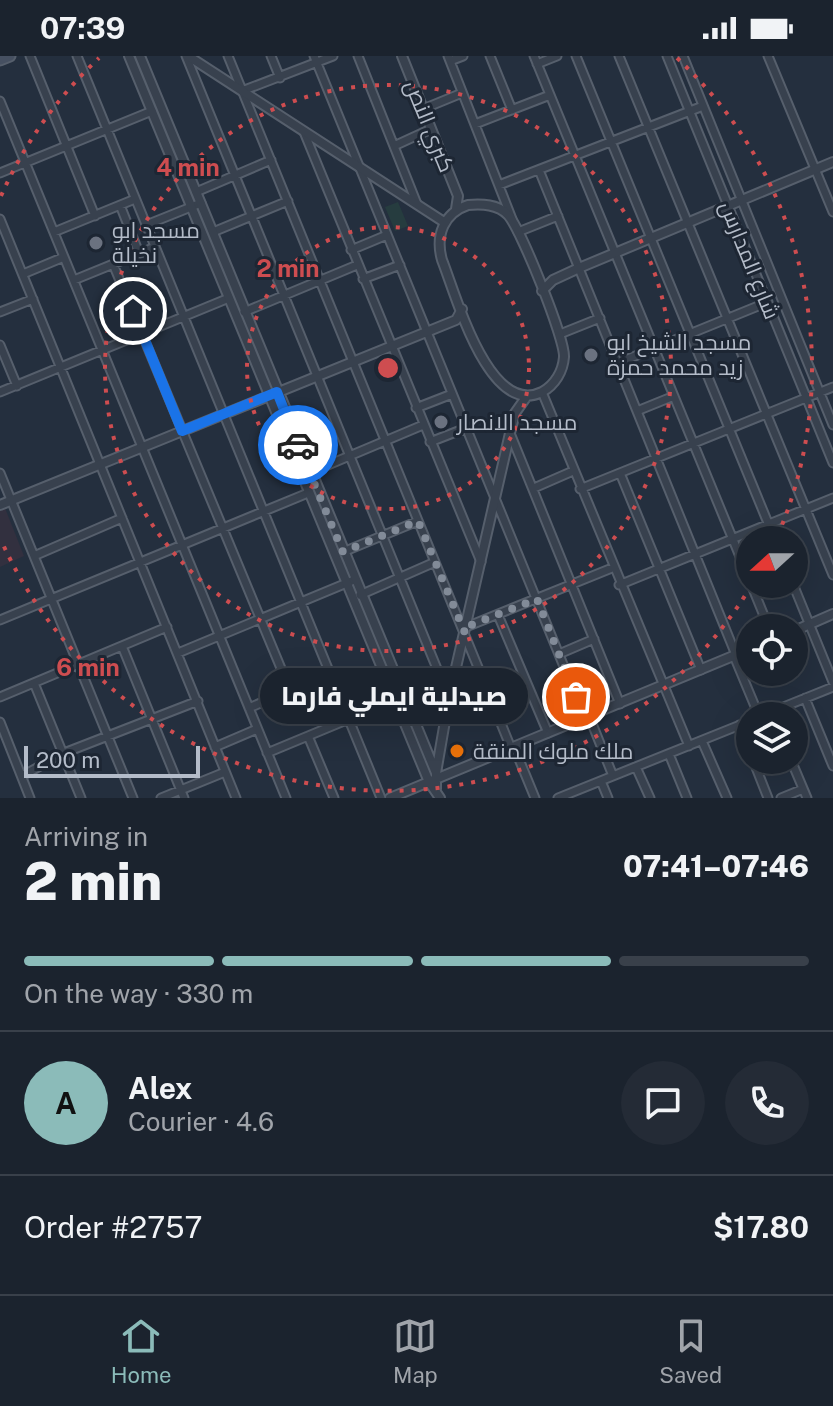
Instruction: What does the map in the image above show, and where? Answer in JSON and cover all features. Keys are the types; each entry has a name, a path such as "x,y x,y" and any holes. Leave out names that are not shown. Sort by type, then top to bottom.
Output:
{"main road":[{"path":"0,60 10,56"}],"street":[{"path":"30,56 95,216"},
{"path":"77,56 381,798"},
{"path":"129,56 196,205 229,298 343,552 350,582 360,595 436,784"},
{"path":"140,56 196,192 196,205 213,232 244,312 308,493 350,582 385,679 436,784"},
{"path":"187,56 444,222"},
{"path":"187,56 233,176 449,698"},
{"path":"228,56 535,798"},
{"path":"271,56 280,78"},
{"path":"243,92 280,78 315,59 333,56"},
{"path":"358,56 417,204"},
{"name":"كبري النص","path":"402,56 458,196"},
{"path":"463,56 449,59 560,334 562,367 554,382 542,392 527,396 506,391"},
{"path":"490,56 512,110"},
{"path":"557,56 536,60 736,545"},
{"path":"576,56 768,524"},
{"path":"619,56 833,575"},
{"name":"شارع المدارس","path":"667,56 833,463"},
{"name":"شارع المدارس","path":"683,56 833,425"},
{"path":"768,56 833,212"},
{"path":"315,59 559,654 613,776"},
{"path":"423,109 462,93"},
{"path":"475,124 550,95"},
{"path":"0,101 286,798"},
{"path":"499,185 703,106"},
{"path":"0,173 152,111"},
{"path":"394,146 431,129"},
{"path":"304,132 481,562"},
{"path":"196,192 271,160"},
{"path":"542,291 553,280 579,268 833,162"},
{"path":"539,170 754,702"},
{"path":"456,209 458,196 470,205"},
{"path":"54,232 135,199"},
{"path":"213,232 288,201"},
{"path":"120,205 139,253"},
{"path":"146,225 196,205"},
{"path":"515,413 506,391 490,372 439,251 444,222 456,209 470,205 499,209 516,228"},
{"path":"516,228 558,216"},
{"path":"0,219 236,798"},
{"path":"351,250 387,235"},
{"path":"74,280 155,247"},
{"path":"23,274 64,257"},
{"path":"113,264 290,690"},
{"path":"244,312 357,265"},
{"path":"363,279 400,265"},
{"path":"537,278 553,280"},
{"path":"0,392 229,298"},
{"path":"0,312 33,299"},
{"path":"618,363 768,302"},
{"path":"0,505 450,322 460,316 462,309"},
{"path":"560,334 600,318"},
{"path":"450,322 469,325"},
{"path":"0,345 17,386"},
{"path":"580,489 833,387"},
{"path":"542,392 619,585 689,746"},
{"path":"416,408 452,394"},
{"path":"436,784 449,698 510,433 515,413 527,396"},
{"path":"637,411 674,396"},
{"path":"309,473 423,425"},
{"path":"430,442 466,428"},
{"path":"510,433 620,704"},
{"path":"534,488 573,471"},
{"path":"0,473 130,797"},
{"path":"620,473 701,670"},
{"path":"0,620 308,493"},
{"path":"619,585 833,498"},
{"path":"34,556 122,518"},
{"path":"343,552 418,521"},
{"path":"360,595 435,562"},
{"path":"465,630 612,568"},
{"path":"178,653 350,582"},
{"path":"797,702 833,684 799,598"},
{"path":"809,624 833,614"},
{"path":"498,615 548,733"},
{"path":"0,697 167,627"},
{"path":"559,654 594,639"},
{"path":"122,646 183,794"},
{"path":"390,798 436,784 513,748 735,655"},
{"path":"249,708 329,673"},
{"path":"340,697 385,679"},
{"path":"34,683 81,798"},
{"path":"805,698 833,766"},
{"path":"22,776 64,753 198,701"},
{"path":"267,753 349,719"},
{"path":"0,722 4,744 30,798"},
{"path":"564,797 736,726"},
{"path":"215,747 257,729"},
{"path":"308,736 334,798"},
{"path":"702,741 727,798"},
{"path":"669,754 687,798"},
{"path":"636,767 650,798"},
{"path":"161,798 183,794 225,772"},
{"path":"759,774 768,798"},
{"path":"797,774 807,798"},
{"path":"601,781 608,798"},
{"path":"781,798 803,789"}],"shaded area":[{"path":"5,508 24,556 0,567 0,511"}],"green space":[{"path":"398,202 408,226 395,231 385,207"}],"way so far":[{"path":"298,445 343,552 418,521 465,633 466,627 537,599 576,697"}],"place":[{"name":"مسجد ابو نخيلة","path":"96,243"},
{"name":"مسجد الشيخ ابو زيد محمد حمزة","path":"591,355"},
{"name":"مسجد الانصار","path":"441,422"},
{"name":"صيدلية ايملي فارما","path":"576,697"},
{"name":"ملك ملوك المنقة","path":"457,751"}],"route":[{"path":"133,311 182,431 277,392 298,445"}]}
